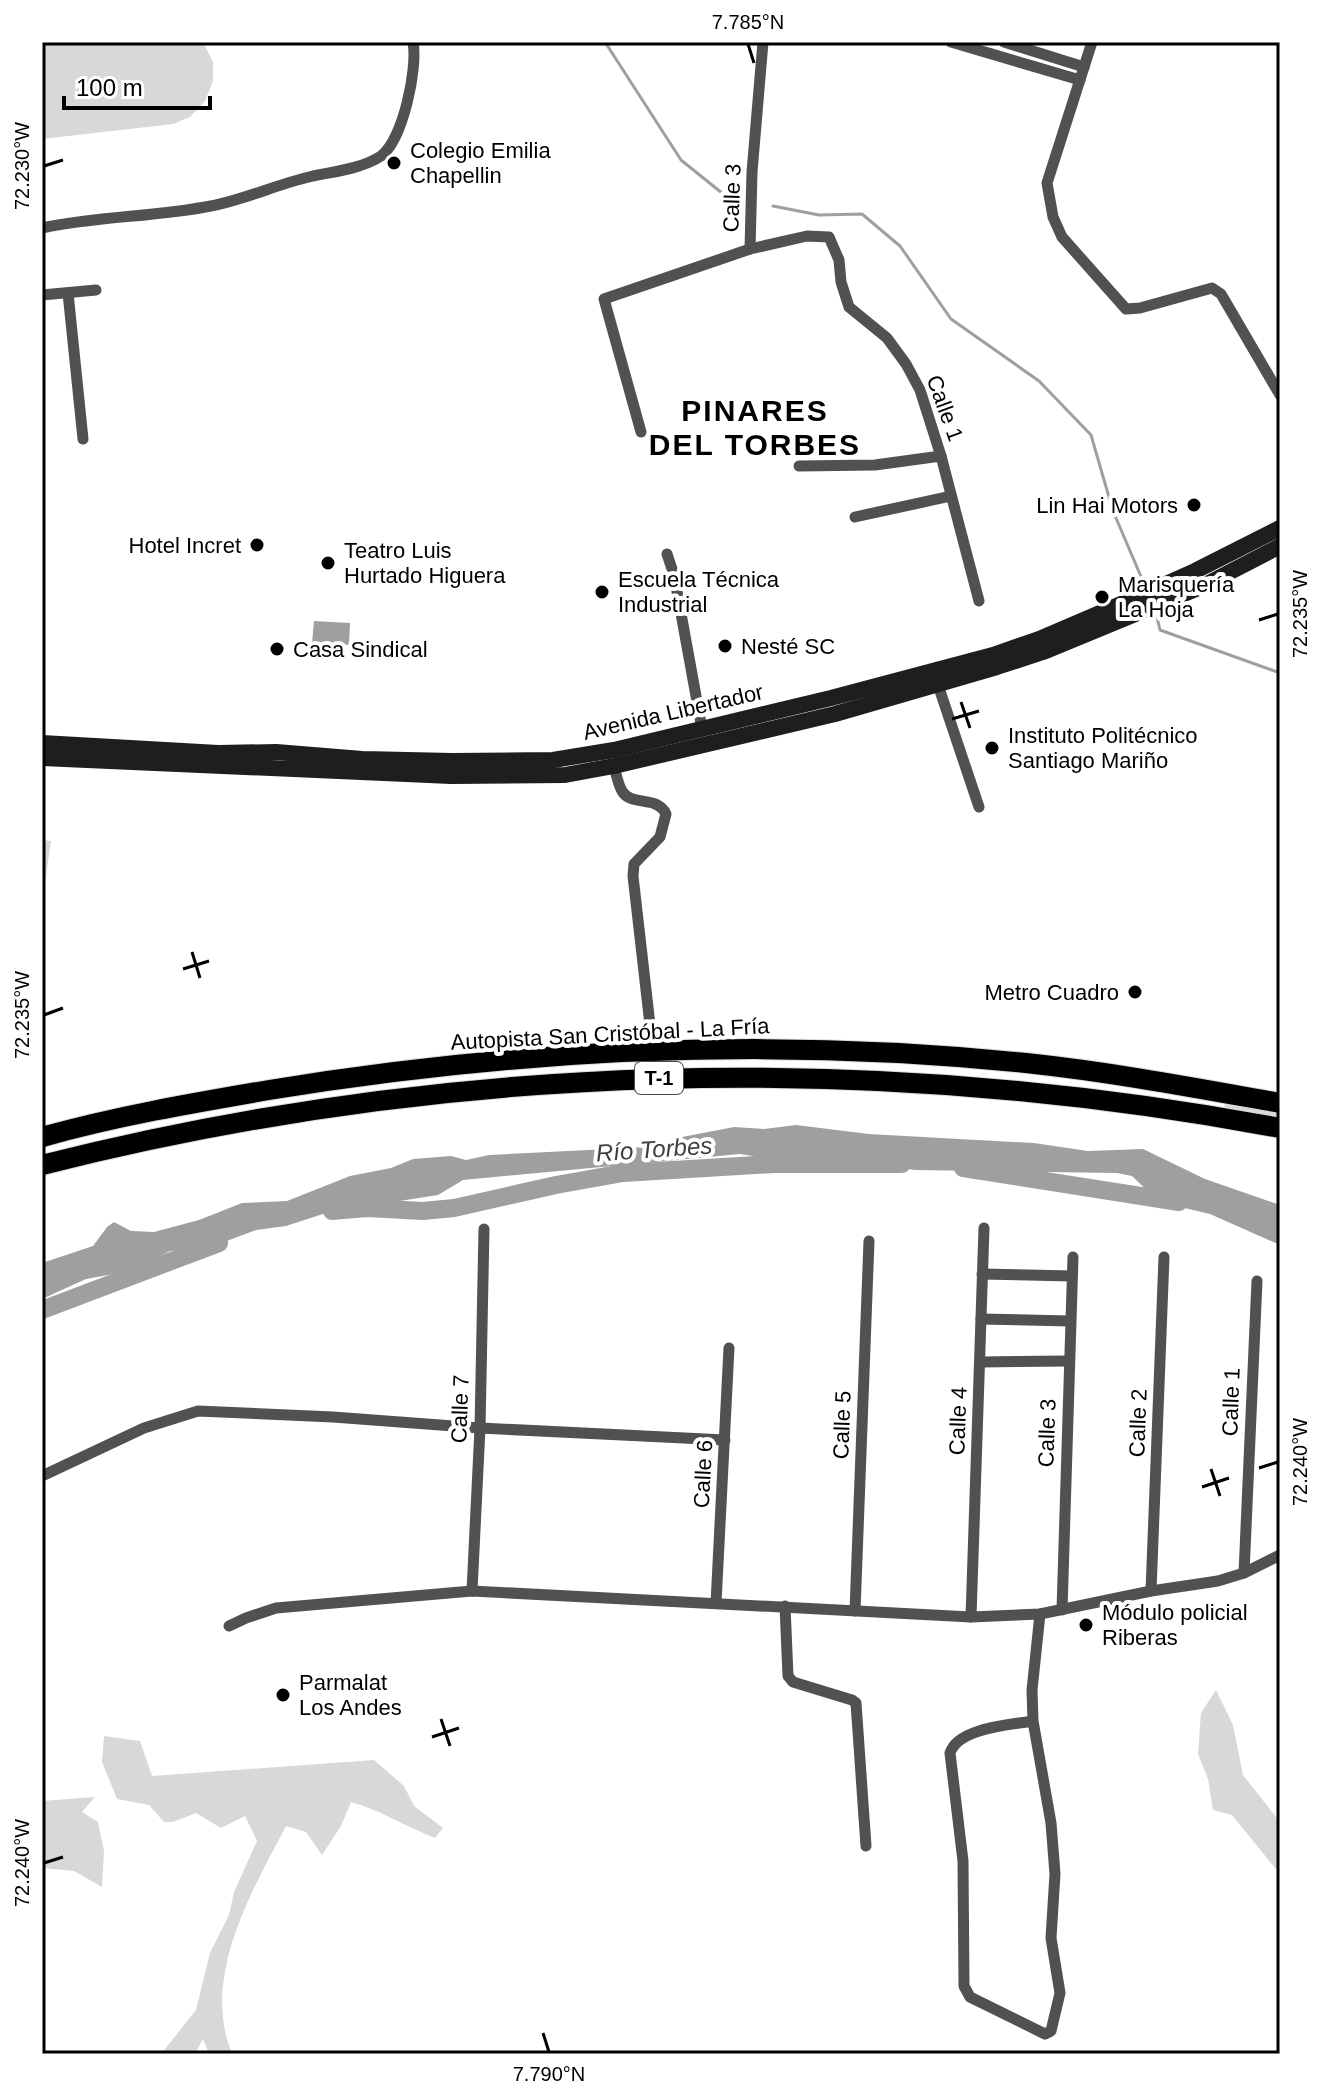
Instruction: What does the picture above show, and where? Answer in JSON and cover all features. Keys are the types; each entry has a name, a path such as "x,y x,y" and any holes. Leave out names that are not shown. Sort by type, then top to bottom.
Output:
{"highway":[{"name":"Autopista San Cristóbal - La Fría","path":"42,1137 168,1107 410,1068 653,1051 778,1049 944,1056 1092,1072 1280,1103"},
{"name":"Autopista San Cristóbal - La Fría","path":"42,1165 249,1119 369,1102 509,1085 690,1077 843,1078 949,1083 1071,1097 1280,1128"}],"main road":[{"name":"Avenida Libertador","path":"42,758 451,776 565,775 614,766 835,714 1039,639 1195,571 1280,528"},
{"name":"Avenida Libertador","path":"42,743 218,753 276,752 362,759 553,760 614,750 1032,656 1203,586 1280,546"}],"street":[{"path":"42,228 215,205 299,179 357,166 380,156 392,142 405,110 412,83 413,42"},
{"name":"Calle 3","path":"641,432 604,299 750,249 752,172 763,42"},
{"path":"951,42 1080,80"},
{"path":"1004,42 1084,67"},
{"path":"1092,42 1047,183 1053,217 1062,237 1126,309 1212,288 1221,294 1280,395"},
{"name":"Calle 1","path":"750,249 807,236 829,237 839,260 841,282 849,307 887,338 920,390 941,456 979,601"},
{"path":"42,295 96,290"},
{"path":"68,293 83,439"},
{"path":"799,466 875,465 941,456"},
{"path":"855,517 951,496"},
{"path":"667,554 674,575 702,729"},
{"path":"935,678 979,807"},
{"path":"614,766 622,793 658,804 666,814 660,837 634,864 633,876 653,1051"},
{"name":"Calle 4","path":"971,1617 984,1228"},
{"name":"Calle 7","path":"472,1591 480,1428 484,1229"},
{"name":"Calle 5","path":"855,1611 869,1241"},
{"name":"Calle 3","path":"1062,1610 1073,1257"},
{"name":"Calle 2","path":"1151,1591 1164,1257"},
{"path":"982,1274 1072,1276"},
{"name":"Calle 1","path":"1244,1573 1257,1281"},
{"path":"981,1319 1070,1321"},
{"name":"Calle 6","path":"716,1603 729,1348"},
{"path":"980,1362 1069,1361"},
{"path":"42,1476 144,1428 198,1411 725,1440"},
{"path":"229,1626 276,1608 472,1591 971,1617 1040,1614 1218,1581 1244,1573 1280,1555"},
{"path":"785,1606 788,1676 793,1682 856,1703 866,1846"},
{"path":"1033,1721 985,1730 959,1739 953,1743 950,1753 963,1861 964,1986 970,1997 1045,2034 1051,2031 1060,1993 1051,1938 1055,1874 1051,1823 1033,1721 1032,1690 1040,1614"}],"shaded area":[{"path":"42,42 203,42 213,62 213,81 205,101 190,117 173,124 42,139"},
{"path":"42,840 51,841 42,904"},
{"path":"1225,1104 1280,1112 1280,1118 1224,1109"},
{"path":"1216,1690 1233,1725 1243,1775 1280,1822 1280,1874 1232,1815 1213,1810 1208,1779 1198,1754 1201,1713"},
{"path":"104,1736 140,1741 152,1776 374,1760 404,1786 414,1806 443,1828 435,1838 351,1802 341,1826 322,1855 306,1832 286,1826 245,1907 226,1966 222,1995 224,2025 232,2054 209,2054 203,2039 195,2054 161,2054 196,2010 210,1953 229,1915 234,1892 257,1841 245,1816 221,1828 196,1813 173,1822 164,1822 149,1805 117,1799 102,1762"},
{"path":"95,1797 82,1812 98,1822 104,1851 102,1887 74,1871 42,1868 42,1801"}],"water":[{"path":"314,621 350,623 349,645 312,643"},
{"path":"796,1125 869,1134 1034,1143 1088,1151 1143,1149 1205,1179 1280,1205 1280,1245 1210,1214 1159,1202 1132,1176 1117,1173 914,1170 852,1158 790,1162 740,1154 463,1180 438,1195 329,1212 286,1226 256,1230 208,1248 170,1251 130,1271 86,1279 42,1299 42,1263 93,1246 114,1222 131,1231 154,1232 199,1220 242,1203 287,1201 350,1176 391,1168 413,1159 451,1156 466,1160 489,1155 648,1147 734,1127 764,1129"}],"waterway":[{"path":"605,42 681,160 722,193"},
{"path":"773,206 819,215 862,214 900,246 951,319 1039,381 1091,435 1113,511 1145,586"},
{"path":"1156,613 1160,630 1280,673"},
{"name":"Río Torbes","path":"332,1211 454,1208 623,1173 774,1164 902,1164"},
{"name":"Río Torbes","path":"963,1168 1179,1202"},
{"name":"Río Torbes","path":"42,1310 219,1243"}],"place":[{"name":"Colegio Emilia Chapellin","path":"394,163"},
{"name":"Lin Hai Motors","path":"1194,505"},
{"name":"Hotel Incret","path":"257,545"},
{"name":"Teatro Luis Hurtado Higuera","path":"328,563"},
{"name":"Escuela Técnica Industrial","path":"602,592"},
{"name":"Marisquería La Hoja","path":"1102,597"},
{"name":"Nesté SC","path":"725,646"},
{"name":"Casa Sindical","path":"277,649"},
{"name":"Instituto Politécnico Santiago Mariño","path":"992,748"},
{"name":"Metro Cuadro","path":"1135,992"},
{"name":"Módulo policial Riberas","path":"1086,1625"},
{"name":"Parmalat Los Andes","path":"283,1695"}],"district":[{"name":"PINARES DEL TORBES","path":"755,427"}]}
